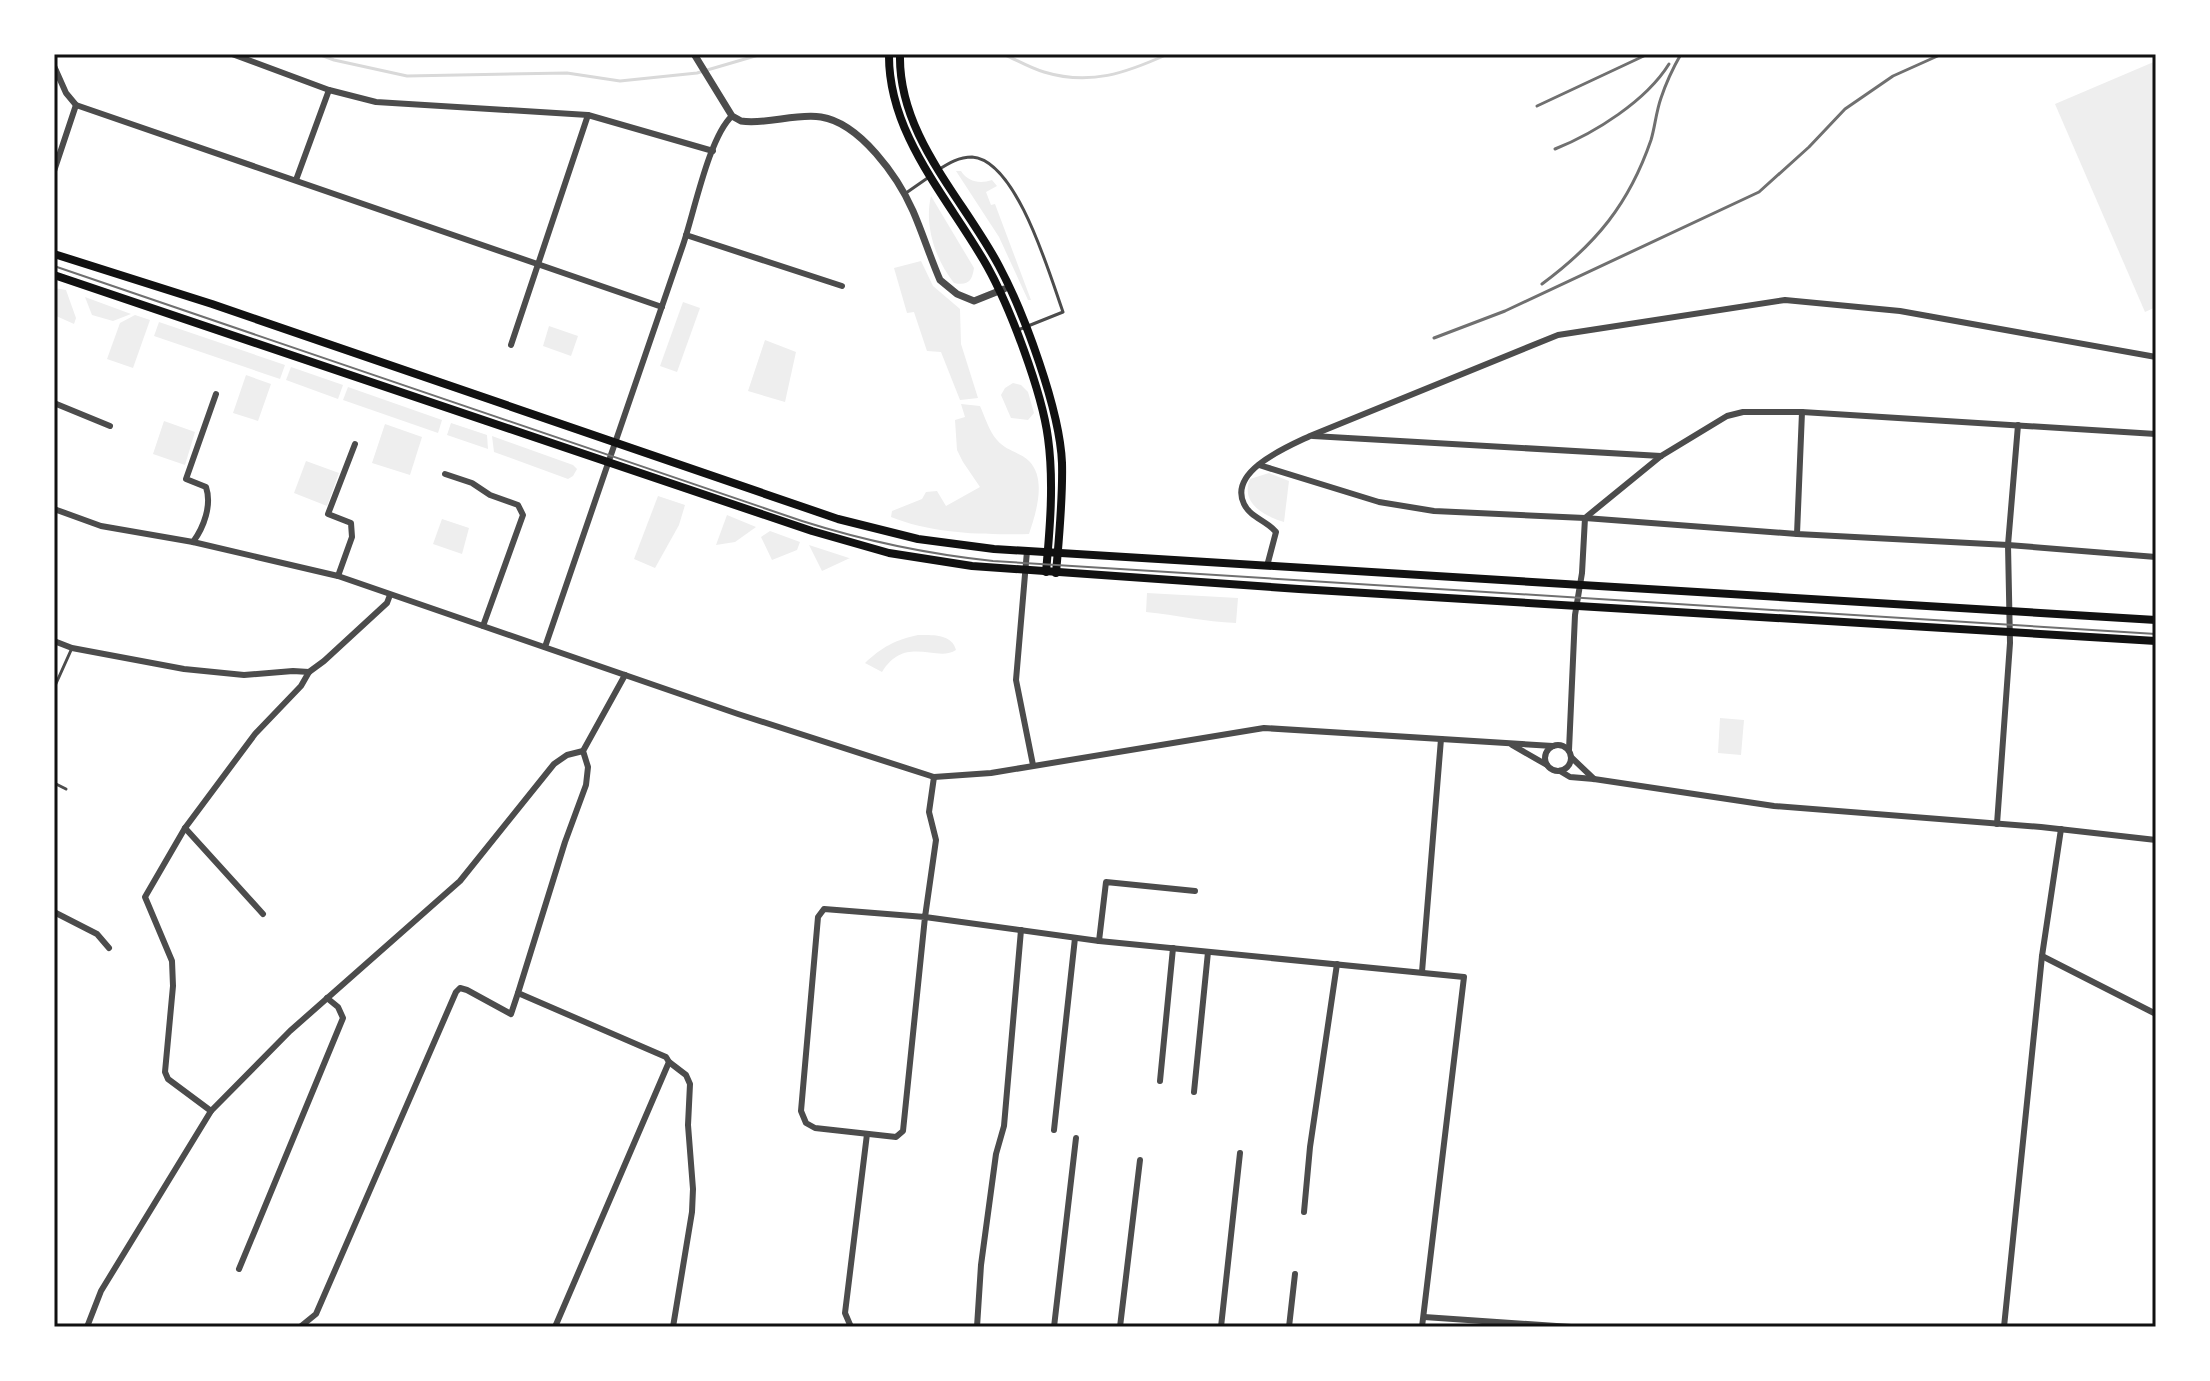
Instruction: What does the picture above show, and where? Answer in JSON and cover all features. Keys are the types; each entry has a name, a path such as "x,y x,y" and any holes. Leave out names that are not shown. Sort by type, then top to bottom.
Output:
{"main road":[{"path":"889,54 892,96 900,120 999,291 1037,393 1048,434 1051,465 1046,572"},
{"path":"900,54 902,95 910,118 1009,287 1058,432 1062,463 1056,573"},
{"path":"54,254 212,304 866,527 948,544 2156,620"},
{"path":"54,275 812,531 873,549 947,563 1056,573 2156,641"}],"street":[{"path":"232,54 329,90 376,102 588,115 713,151"},
{"path":"694,54 732,116 744,122 818,116 859,135 904,194 940,280 948,289 974,301 1009,287"},
{"path":"54,66 66,93 76,105 662,307"},
{"path":"296,180 329,90"},
{"path":"54,171 76,105"},
{"path":"511,345 588,115"},
{"path":"545,647 722,124 732,116"},
{"path":"686,235 842,286"},
{"path":"1267,566 1276,532 1268,522 1251,514 1244,505 1240,493 1246,475 1310,436 1558,335 1785,300 1900,311 2156,357"},
{"path":"193,542 210,500 206,487 186,479 216,394"},
{"path":"54,403 110,426"},
{"path":"1560,771 1569,765 1576,605 1585,518 1661,456 1727,416 1743,412 1802,412 2156,434"},
{"path":"1797,534 1802,412"},
{"path":"1997,824 2009,632 2008,545 2018,425"},
{"path":"1310,436 1661,456"},
{"path":"338,576 352,537 351,523 328,514 355,444"},
{"path":"1259,465 1379,502 1412,508 2156,557"},
{"path":"445,474 518,505 523,515 483,626"},
{"path":"54,509 101,526 193,542 338,576 934,777 991,773 1264,728 1556,745 1570,754 1594,779"},
{"path":"1027,551 1016,680 1033,765"},
{"path":"211,1111 168,1079 165,1072 173,986 172,961 145,897 185,828 231,764 301,686 309,672 387,603 390,595"},
{"path":"54,641 72,648 184,669 244,675 309,672"},
{"path":"300,1327 316,1314 456,992 460,988 467,990 511,1014 586,785 588,767 583,751 625,675"},
{"path":"1547,765 1545,754 1571,726"},
{"path":"1422,972 1441,739"},
{"path":"1508,744 1570,777 1774,806 2061,829 2156,840"},
{"path":"87,1327 101,1291 211,1111 239,1080 327,998 460,881 554,764 567,755 583,751"},
{"path":"934,777 929,812 936,840 925,917 904,1127 901,1135 896,1137 815,1128 806,1123 802,1117 818,917 824,909 925,917 1099,941 1464,977 1422,1327"},
{"path":"185,828 263,914"},
{"path":"2004,1327 2042,956 2061,829"},
{"path":"1099,941 1106,882 1195,891"},
{"path":"54,912 97,934 109,948"},
{"path":"977,1327 981,1265 996,1154 1004,1126 1021,930"},
{"path":"1054,1130 1075,938"},
{"path":"1160,1081 1173,948"},
{"path":"1194,1092 1208,952"},
{"path":"2042,956 2156,1014"},
{"path":"1304,1212 1310,1147 1337,964"},
{"path":"518,993 666,1057 686,1075 690,1084 688,1125 692,1212 673,1327"},
{"path":"239,1269 343,1018 338,1007 327,998"},
{"path":"555,1327 669,1062"},
{"path":"849,1325 845,1313 867,1134"},
{"path":"1054,1327 1076,1138"},
{"path":"1221,1327 1240,1153"},
{"path":"1120,1327 1140,1160"},
{"path":"1289,1327 1295,1274"},
{"path":"1424,1317 1571,1327"}],"lane":[{"path":"904,194 952,160 975,157 1006,178 1034,233 1063,312 1015,331"},
{"path":"54,688 72,648"},
{"path":"54,783 66,789"}],"shaded area":[{"path":"2156,61 2156,307 2145,312 2055,104"},
{"path":"956,171 975,181 992,180 997,186 986,192 991,205 995,204 1031,300 1028,300 999,237"},
{"path":"931,196 974,268 966,283 954,283 941,263 930,230"},
{"path":"921,261 933,286 960,309 961,344 978,398 960,400 941,352 927,351 914,312 907,313 894,268"},
{"path":"54,288 66,290 76,318 74,324 54,315"},
{"path":"85,297 131,314 113,321 92,315"},
{"path":"683,302 700,308 677,372 660,366"},
{"path":"135,315 150,320 133,368 107,359 120,323"},
{"path":"159,322 285,365 280,379 154,336"},
{"path":"549,326 578,336 571,356 543,346"},
{"path":"765,340 796,352 785,402 748,391"},
{"path":"291,367 343,385 338,399 286,380"},
{"path":"246,375 271,384 258,421 233,413"},
{"path":"1013,383 1021,385 1028,392 1034,413 1028,420 1011,418 1001,395"},
{"path":"348,387 442,420 438,433 343,400"},
{"path":"961,404 980,406 997,440 1029,461 1034,468 1039,486 1029,534 942,530 891,517 892,511 922,499 926,492 937,491 946,506 980,487 957,450 955,420 965,417"},
{"path":"164,421 195,432 185,465 153,454"},
{"path":"451,423 487,435 488,449 447,435"},
{"path":"385,424 422,437 410,475 372,463"},
{"path":"492,436 577,469 568,479 494,452"},
{"path":"306,461 339,473 327,506 294,493"},
{"path":"1269,473 1289,481 1284,522 1262,512 1248,495 1250,479"},
{"path":"658,496 685,505 679,525 655,568 634,559"},
{"path":"727,515 756,527 735,542 716,545"},
{"path":"442,519 469,528 462,554 433,544"},
{"path":"770,531 800,542 797,550 772,560 761,537"},
{"path":"809,545 849,558 850,558 822,571"},
{"path":"1147,593 1238,598 1236,623 1146,612"},
{"path":"918,635 946,638 956,650 940,654 901,654 882,672 865,663 889,645"},
{"path":"1720,718 1744,720 1741,755 1718,753"}],"waterway":[{"path":"318,54 407,76 567,73 620,81 697,73 762,54"},
{"path":"1003,54 1044,72 1077,78 1122,72 1168,54"}],"tram line":[{"path":"54,266 802,521 920,551 993,561 2156,634"}],"railway":[{"path":"1537,106 1648,54"},
{"path":"1542,284 1579,254 1621,203 1642,163 1663,92 1681,54"},
{"path":"1434,338 1505,311 1759,192 1845,109 1893,76 1942,54"},
{"path":"1555,149 1586,134 1633,103 1669,64"}]}
